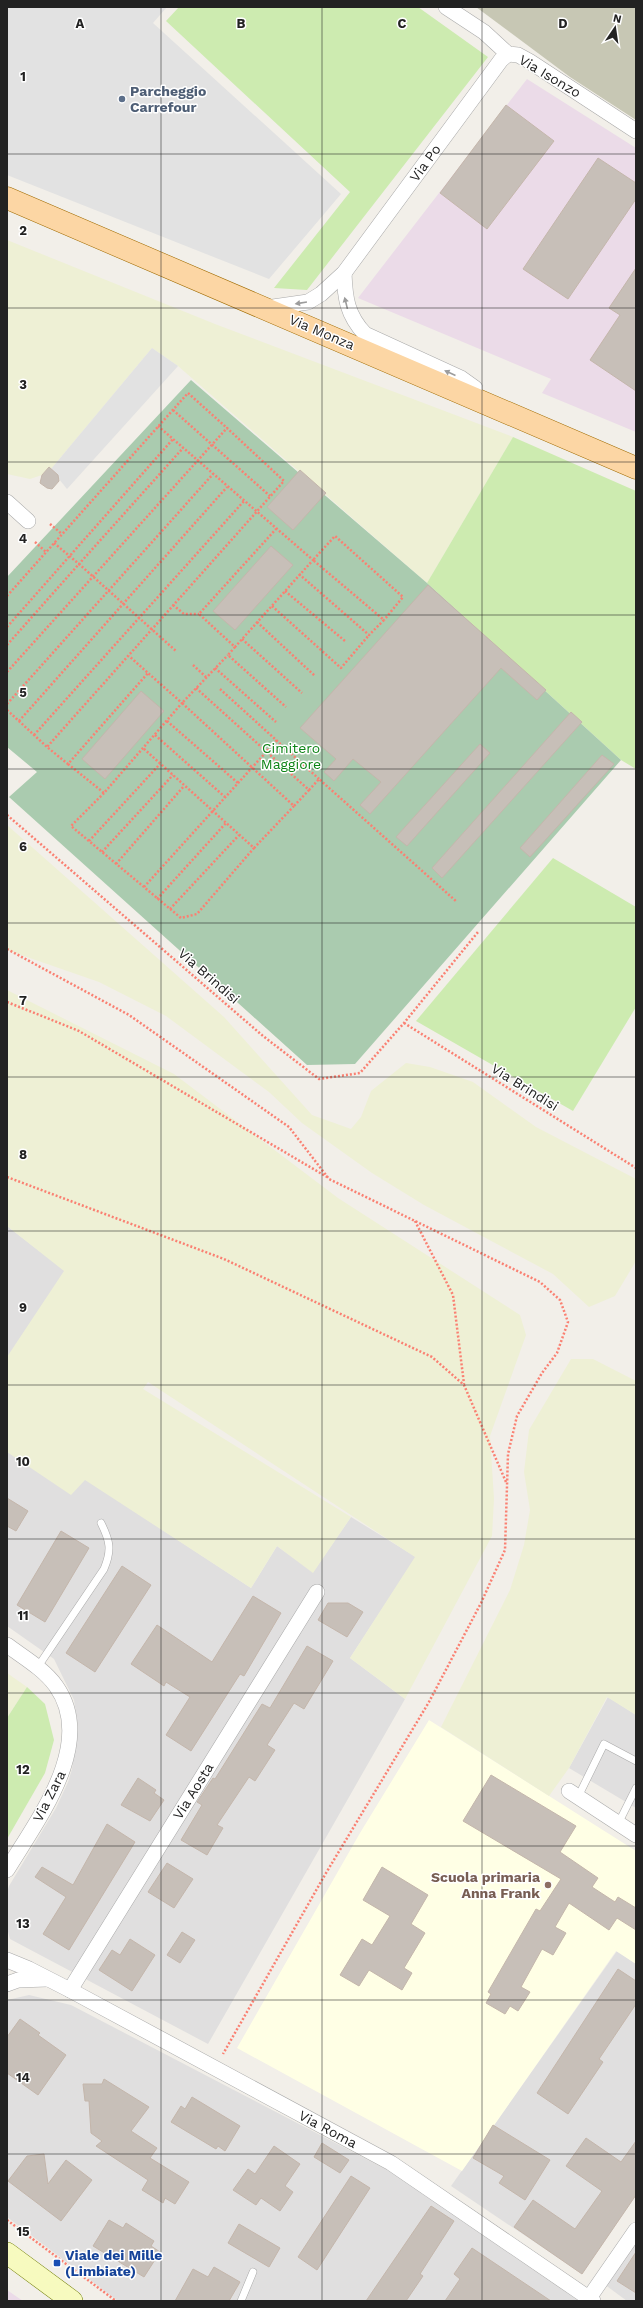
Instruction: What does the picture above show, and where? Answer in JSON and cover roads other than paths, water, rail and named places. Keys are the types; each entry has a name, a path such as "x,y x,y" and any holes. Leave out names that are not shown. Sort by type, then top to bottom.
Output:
{"main road":[{"name":"Via Monza","path":"7,198 474,397 636,468"}],"street":[{"name":"Via Isonzo","path":"446,7 484,32 508,54 518,55 529,61 636,131"},
{"name":"Via Po","path":"266,308 308,302 321,294 344,273 501,60 508,54"},
{"path":"344,273 347,308 356,325 365,334 461,378 475,388 474,397"},
{"path":"7,502 28,521"},
{"name":"Via Aosta","path":"70,1990 317,1592"},
{"name":"Via Zara","path":"7,1645 37,1669 57,1688 68,1715 68,1747 62,1772 50,1799 7,1870"},
{"path":"573,1794 636,1835"},
{"path":"7,1960 11,1969 7,1983"},
{"name":"Via Roma","path":"7,1960 70,1990 391,2163 591,2299"},
{"name":"Via Roma","path":"7,1983 18,1980 48,1979"},
{"path":"591,2299 636,2230"},
{"path":"7,2252 72,2301"}],"lane":[{"path":"37,1669 104,1569 108,1558 110,1540 101,1523"},
{"path":"573,1794 604,1744 636,1761"},
{"path":"618,1824 636,1788"},
{"path":"241,2301 253,2272"}],"place":[{"name":"Parcheggio Carrefour","path":"122,99"},
{"name":"Scuola primaria Anna Frank","path":"548,1885"},
{"name":"Viale dei Mille (Limbiate)","path":"57,2263"}],"park label":[{"name":"Cimitero Maggiore","path":"291,756"}]}
